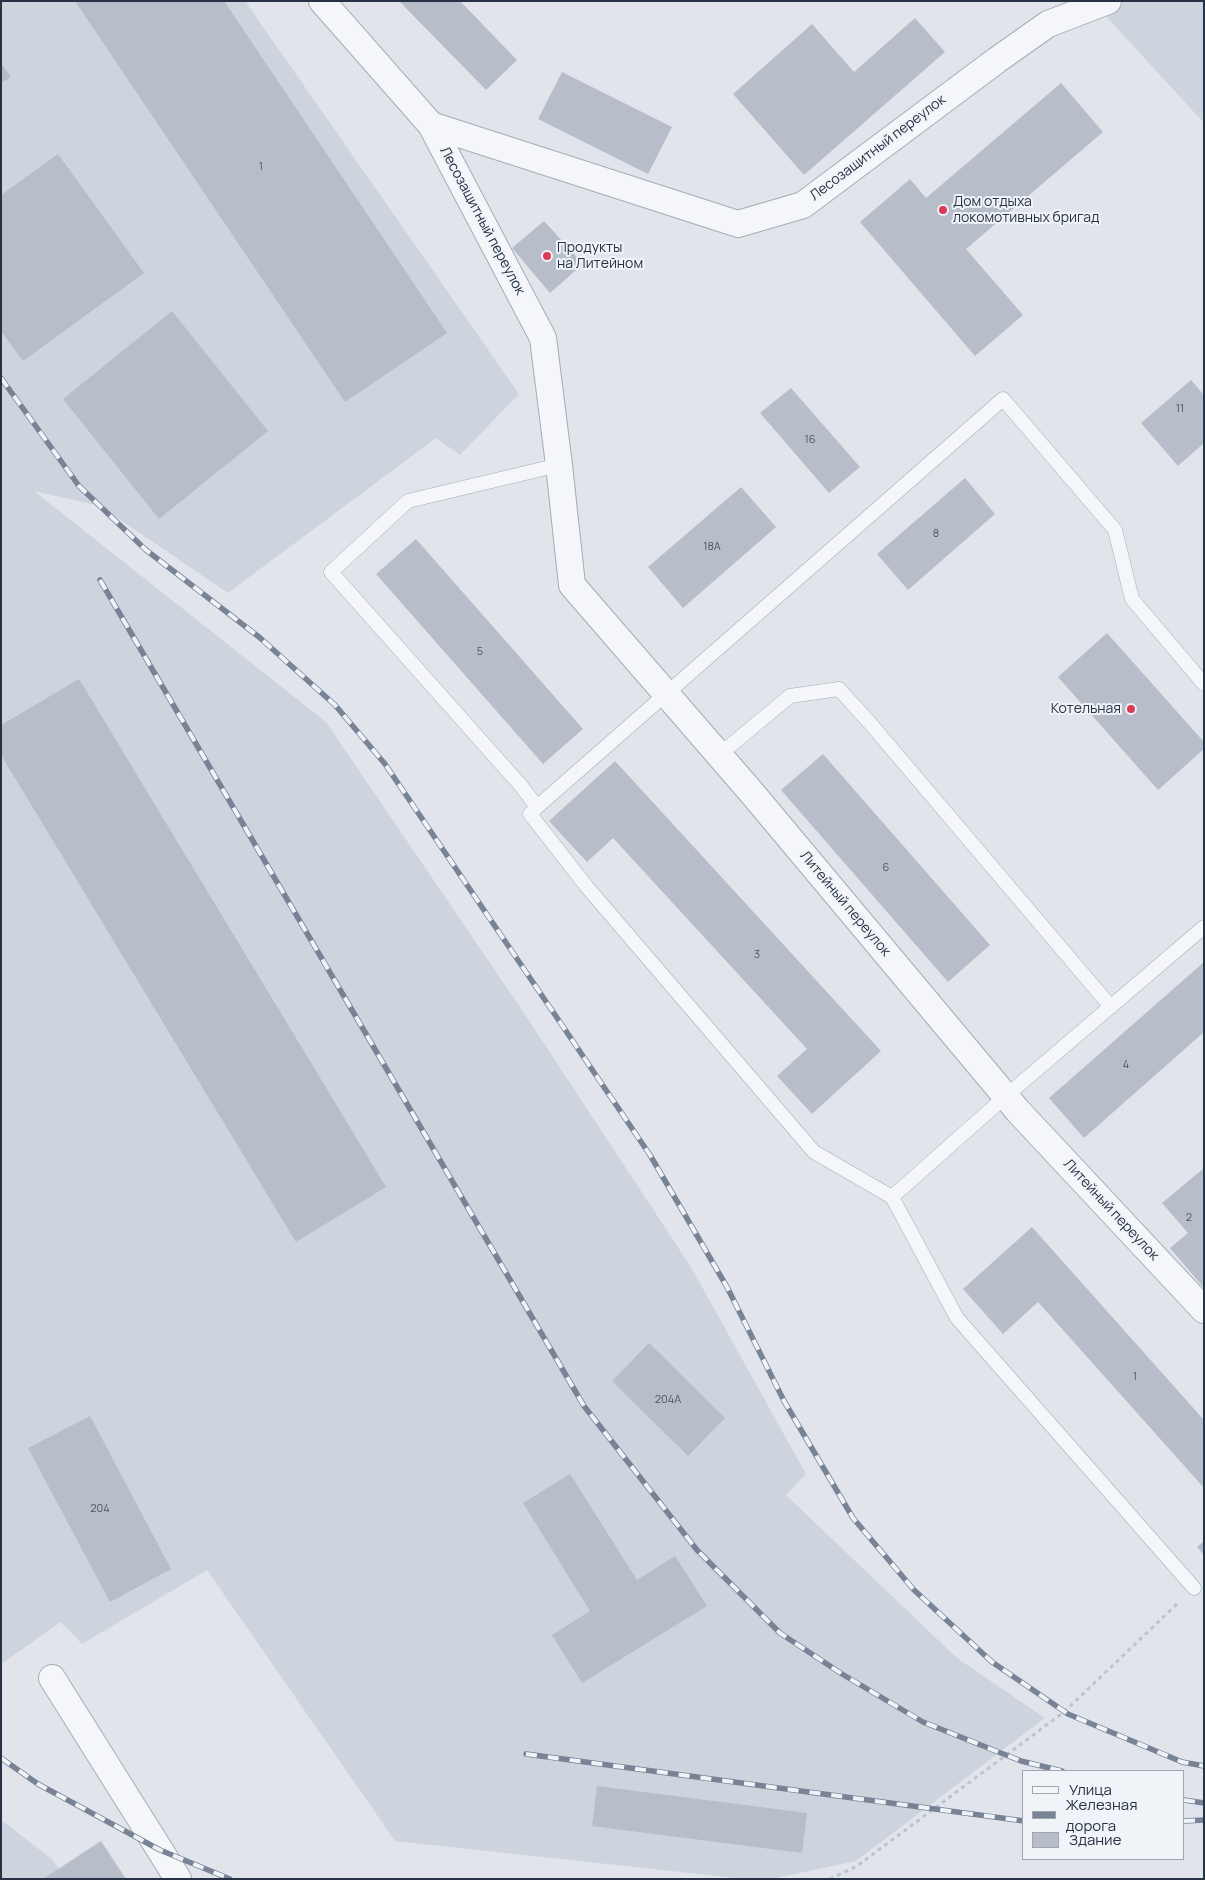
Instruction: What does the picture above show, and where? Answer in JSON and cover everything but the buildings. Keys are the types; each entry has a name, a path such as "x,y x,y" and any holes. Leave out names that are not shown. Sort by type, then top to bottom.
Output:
{"street":[{"name":"Лесозащитный переулок","path":"322,1 431,124 542,338 560,465"},
{"name":"Лесозащитный переулок","path":"431,124 738,224 803,205 1048,24 1108,1"},
{"name":"Литейный переулок","path":"560,465 572,585 1006,1096 1204,1310"},
{"path":"52,1678 178,1879"}],"lane":[{"path":"1194,1588 958,1318 892,1197 814,1152 587,887 530,814 1003,398 1114,530 1132,599 1204,684"},
{"path":"537,808 522,787 331,572 408,501 560,465"},
{"path":"718,755 790,696 839,689 1111,1007"},
{"path":"892,1197 1006,1096 1204,927"}],"path":[{"path":"830,1879 857,1866 1064,1712 1194,1588"}],"shaded area":[{"path":"1,1 245,1 519,394 460,455 436,438 228,593 100,506 34,491 326,722 522,1010 691,1267 806,1474 786,1495 957,1658 1045,1718 856,1861 771,1879 745,1879 395,1841 207,1570 82,1644 61,1622 1,1664"},
{"path":"1092,1 1204,1 1204,123"},
{"path":"1,1820 52,1859 66,1879 1,1879"}],"railway":[{"path":"1,378 79,486 146,550 259,637 335,705 385,764 650,1155 727,1287 784,1401 853,1518 914,1590 992,1662 1068,1714 1182,1762 1204,1766"},
{"path":"100,580 584,1406 697,1550 780,1633 842,1674 923,1722 1021,1761 1058,1770"},
{"path":"526,1754 1022,1821"},
{"path":"1,1758 38,1784 160,1850 230,1879"},
{"path":"1185,1800 1204,1803"},
{"path":"1185,1821 1204,1820"}],"place":[{"name":"Дом отдыха локомотивных бригад","path":"943,210"},
{"name":"Продукты на Литейном","path":"547,256"},
{"name":"Котельная","path":"1131,709"}]}
